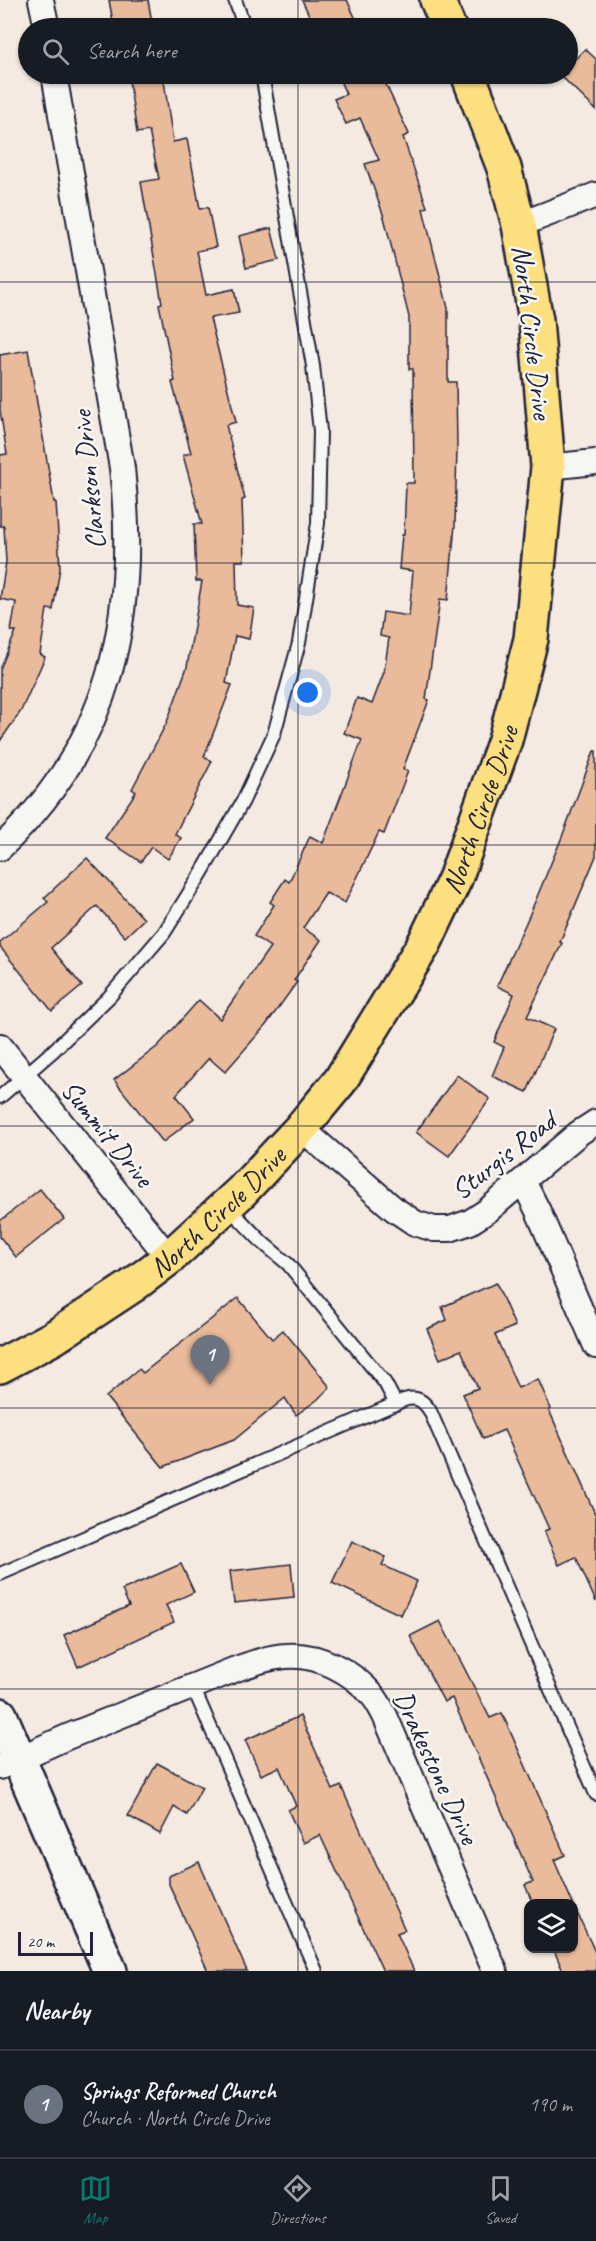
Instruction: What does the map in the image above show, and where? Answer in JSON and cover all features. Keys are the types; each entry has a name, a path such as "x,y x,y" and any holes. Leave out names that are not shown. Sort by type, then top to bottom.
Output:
{"main road":[{"path":"436,0 444,18"},
{"name":"North Circle Drive","path":"0,1366 94,1312 169,1258 227,1206 301,1128 340,1081 424,944 455,879 506,740 531,639 548,467 536,320 519,225 504,168 472,84"},
{"path":"0,1715 9,1763 110,1971"}],"street":[{"path":"41,0 45,18"},
{"name":"Clarkson Drive","path":"0,848 24,826 46,798 90,726 106,685 117,645 125,593 128,528 122,468 56,84"},
{"path":"519,225 596,195"},
{"path":"548,467 596,462"},
{"name":"Summit Drive","path":"0,1046 169,1258"},
{"name":"Sturgis Road","path":"301,1128 394,1209 415,1223 434,1229 450,1229 470,1222 487,1211 579,1133 596,1122"},
{"path":"523,1181 596,1346"},
{"name":"Drakestone Drive","path":"9,1763 67,1737 263,1659 288,1656 314,1658 337,1668 357,1681 374,1697 385,1716 495,1971"}],"lane":[{"path":"235,0 241,18"},
{"path":"0,1096 25,1076 109,997 164,933 243,801 274,734 299,643 318,523 320,430 313,366 264,84"},
{"path":"227,1206 262,1242 288,1264 385,1383 396,1404"},
{"path":"0,1574 412,1398 426,1404 430,1411 596,1794"},
{"path":"193,1687 316,1971"}],"building":[{"path":"109,0 148,0 151,18 112,18"},
{"path":"302,0 347,0 355,18 310,18"},
{"path":"585,49 596,59 596,110 569,84 578,84 578,56"},
{"path":"130,84 164,84 173,142 187,139 200,209 208,207 216,247 197,251 206,295 234,289 239,313 210,318 236,422 226,425 245,499 242,500 244,561 236,561 237,605 254,608 249,639 235,636 226,683 232,685 204,757 212,761 175,834 181,838 168,859 151,847 141,862 105,838 136,792 132,789 167,722 187,667 202,581 196,581 194,524 202,524 183,455 191,453 172,382 175,381 159,304 162,303 141,182 159,179 149,131 137,133"},
{"path":"342,84 386,84 409,134 403,137 427,207 423,209 448,308 448,382 456,382 457,448 455,525 448,600 440,599 426,699 429,700 403,769 408,771 384,834 379,832 345,903 326,893 303,928 321,940 294,980 297,982 266,1025 225,1072 209,1058 176,1095 194,1118 163,1142 114,1080 158,1046 199,1000 220,1019 270,947 254,936 274,905 270,902 285,879 289,882 310,836 323,843 362,740 344,733 357,698 372,704 384,672 389,638 380,636 383,612 409,616 413,571 399,569 402,535 404,535 406,483 414,483 413,369 409,369 409,317 384,217 365,164 379,160 360,118 346,124 334,99 346,94"},
{"path":"271,228 279,260 246,268 239,236"},
{"path":"28,350 54,502 56,502 60,568 53,610 47,609 40,654 45,657 21,711 0,741 0,669 16,631 11,631 16,602 0,599 6,562 4,526 0,526 0,455 7,454 0,410 0,355"},
{"path":"594,751 596,751 596,856 560,942 562,943 527,1017 554,1029 527,1092 492,1076 504,1047 494,1042 514,994 497,986 562,837"},
{"path":"87,858 144,919 125,937 97,906 51,948 82,986 52,1011 0,947 0,942 48,902 44,898"},
{"path":"457,1075 490,1099 449,1156 416,1132"},
{"path":"40,1189 64,1219 16,1257 0,1237 0,1221"},
{"path":"496,1283 515,1326 495,1335 518,1388 538,1379 551,1409 549,1410 596,1516 596,1602 576,1557 559,1565 544,1531 549,1529 504,1430 483,1439 463,1394 478,1388 461,1350 440,1359 427,1329 447,1320 442,1307"},
{"path":"238,1298 272,1339 283,1330 330,1387 296,1415 285,1398 234,1440 163,1467 106,1397 139,1369 143,1373"},
{"path":"352,1541 386,1557 382,1565 417,1581 401,1615 332,1583"},
{"path":"181,1564 194,1592 166,1605 174,1622 78,1667 64,1635 129,1606 122,1590"},
{"path":"291,1564 294,1597 234,1603 230,1571"},
{"path":"440,1621 490,1718 502,1713 565,1855 554,1860 571,1899 531,1899 525,1885 533,1882 452,1698 444,1702 410,1636"},
{"path":"300,1716 333,1790 341,1786 405,1930 397,1933 414,1971 383,1971 320,1835 303,1843 288,1810 296,1806 279,1767 261,1775 245,1740"},
{"path":"157,1763 202,1787 187,1815 174,1807 160,1834 128,1816"},
{"path":"199,1862 247,1971 208,1971 169,1884 169,1876"},
{"path":"578,1915 596,1954 596,1971 563,1971 555,1953 578,1953"}],"place":[{"name":"Springs Reformed Church","path":"210,1385"}]}
